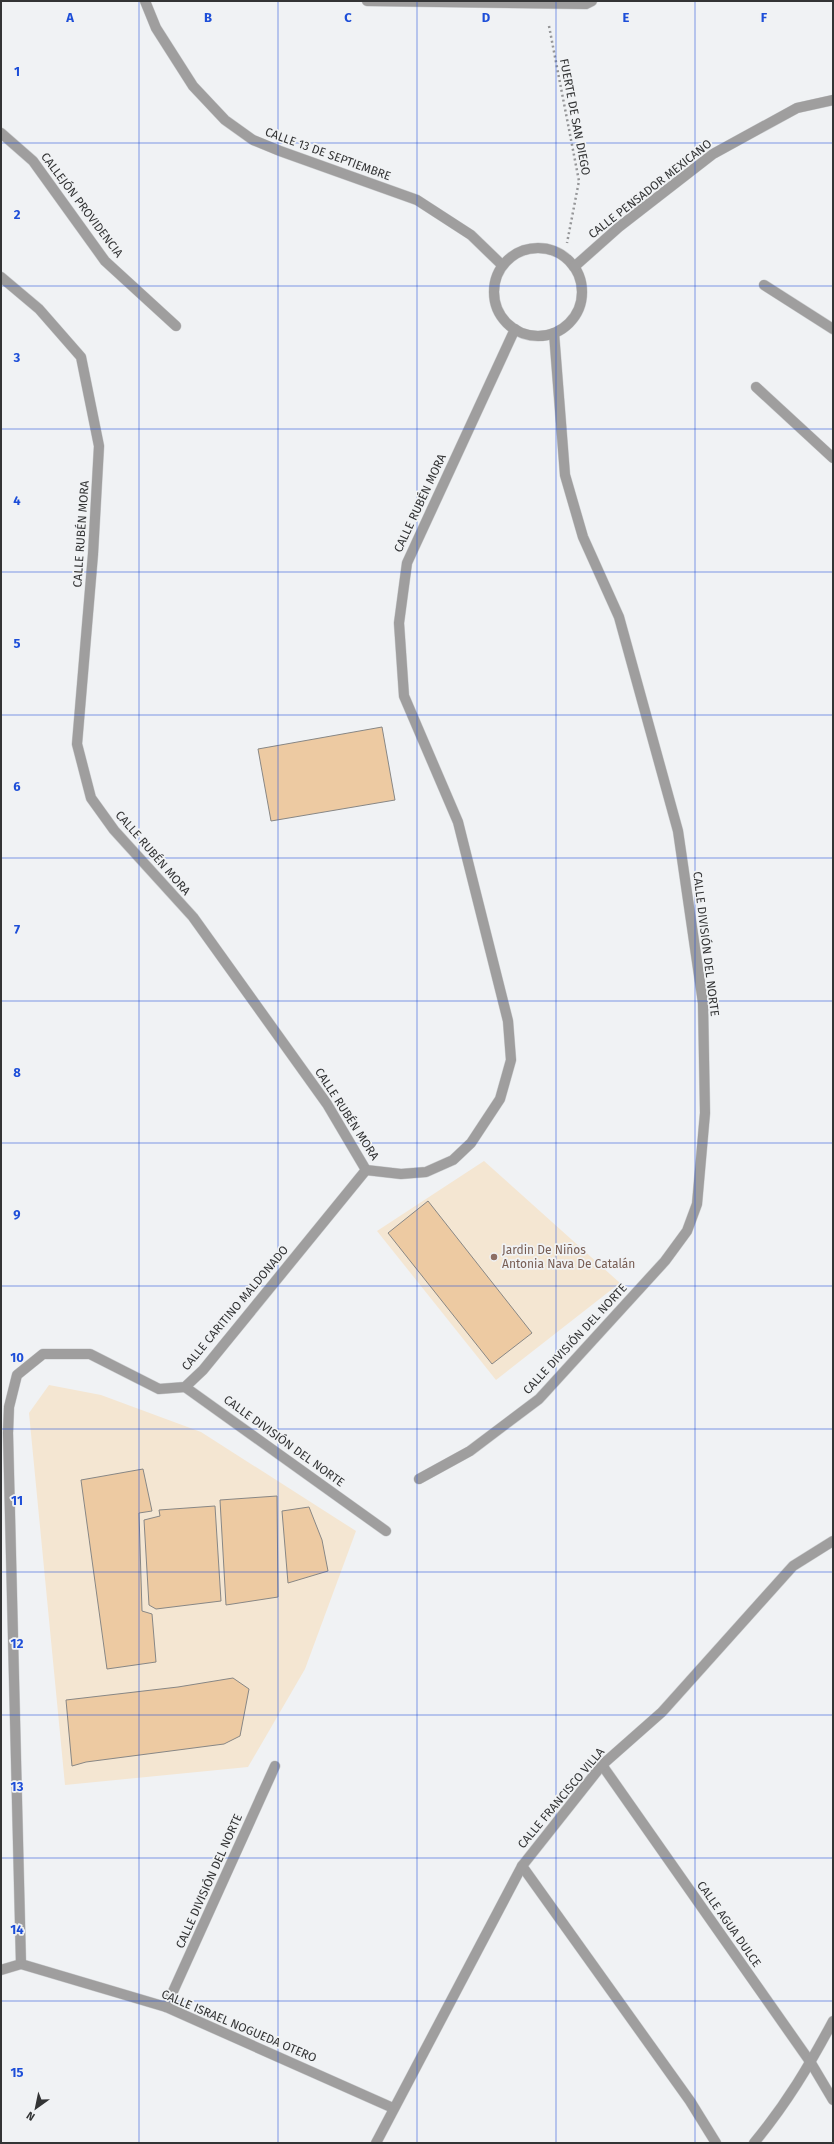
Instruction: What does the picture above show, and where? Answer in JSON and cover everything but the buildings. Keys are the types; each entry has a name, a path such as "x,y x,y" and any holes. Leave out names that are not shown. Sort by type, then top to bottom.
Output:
{"street":[{"name":"CALLE 13 DE SEPTIEMBRE","path":"145,1 156,28 193,86 225,120 253,140 266,146 416,200 472,236 502,265"},
{"path":"367,1 545,4 586,4 592,1"},
{"name":"CALLE PENSADOR MEXICANO","path":"574,267 619,227 713,154 797,108 833,100"},
{"name":"CALLEJÓN PROVIDENCIA","path":"1,134 33,160 105,261 176,326"},
{"path":"538,248 552,250 564,257 574,267 580,278 582,292 580,305 574,317 566,326 554,333 541,336 527,334 514,329 504,319 496,307 494,292 496,278 502,265 512,256 525,250 538,248"},
{"name":"CALLE RUBÉN MORA","path":"1,277 39,308 80,357 99,446 93,554 77,744 91,798 114,830 193,917 327,1104 366,1170 401,1174 426,1172 453,1160 472,1143 500,1099 511,1060 508,1021 458,822 404,696 399,623 407,563 514,329"},
{"path":"764,285 833,329"},
{"name":"CALLE DIVISIÓN DEL NORTE","path":"418,1479 470,1450 539,1399 665,1261 687,1231 697,1204 705,1113 703,1003 678,831 619,617 583,537 565,475 554,333"},
{"path":"756,387 833,458"},
{"name":"CALLE CARITINO MALDONADO","path":"21,1964 8,1433 9,1407 17,1375 43,1354 90,1354 159,1390 185,1387 203,1370 366,1170"},
{"name":"CALLE DIVISIÓN DEL NORTE","path":"185,1387 386,1531"},
{"name":"CALLE FRANCISCO VILLA","path":"376,2143 393,2108 522,1866 602,1765 662,1712 793,1566 833,1541"},
{"name":"CALLE AGUA DULCE","path":"602,1765 811,2063 833,2100"},
{"name":"CALLE DIVISIÓN DEL NORTE","path":"166,2007 275,1766"},
{"path":"522,1866 690,2101 716,2143"},
{"path":"1,1970 21,1964"},
{"name":"CALLE ISRAEL NOGUEDA OTERO","path":"21,1964 166,2007 393,2108"},
{"path":"754,2143 781,2110 811,2063 833,2021"}],"path":[{"name":"FUERTE DE SAN DIEGO","path":"545,4 579,181 564,257"}],"shaded area":[{"name":"Jardin De Niños Antonia Nava De Catalán","path":"484,1161 620,1283 496,1380 377,1231"},
{"path":"49,1385 101,1395 201,1432 356,1531 305,1669 248,1767 65,1785 29,1413"}],"place":[{"name":"Jardin De Niños Antonia Nava De Catalán","path":"494,1257"}]}
